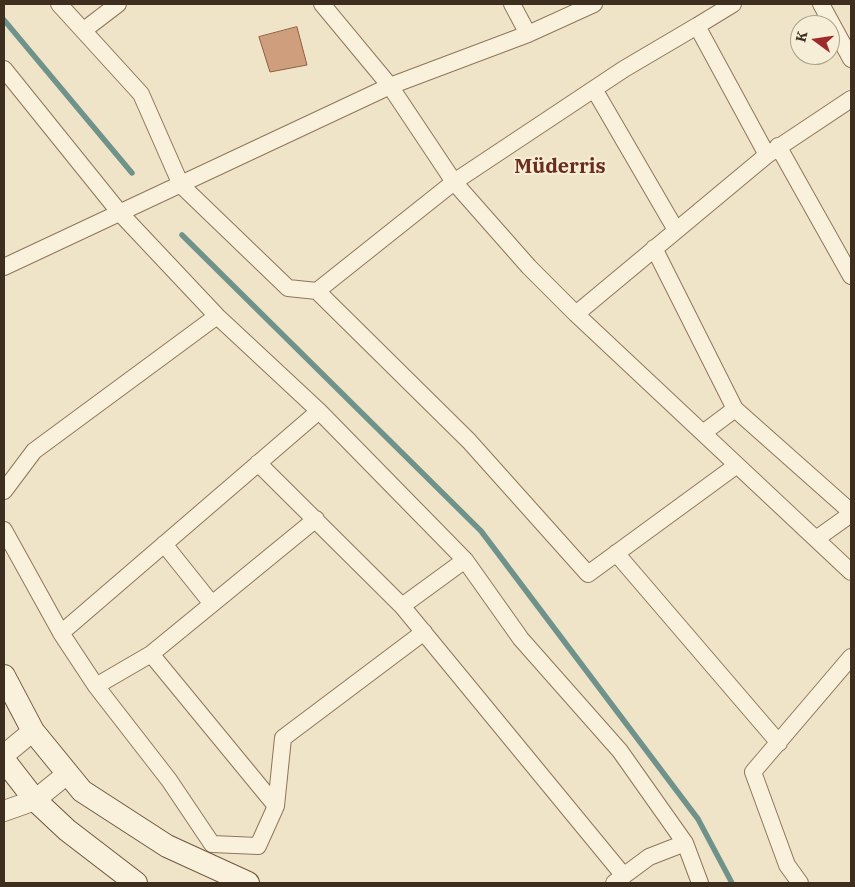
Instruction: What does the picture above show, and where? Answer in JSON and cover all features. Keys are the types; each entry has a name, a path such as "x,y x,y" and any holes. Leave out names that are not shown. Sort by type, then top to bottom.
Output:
{"main road":[{"path":"4,676 33,731 82,791 167,846 243,882"},
{"path":"4,760 35,800 67,830 136,883"}],"street":[{"path":"59,4 141,94 180,185 288,288 317,291 469,441 588,574 737,465"},
{"path":"84,30 118,4"},
{"path":"322,4 390,86 454,182 530,267 576,314 851,572"},
{"path":"512,4 528,34"},
{"path":"4,267 390,86 528,34 594,4"},
{"path":"317,291 454,182 594,89 733,4"},
{"path":"821,4 851,59"},
{"path":"697,26 772,151 851,276"},
{"path":"4,69 120,213 217,316 319,412 465,560 521,639 620,752 685,843 700,883"},
{"path":"594,89 676,230"},
{"path":"576,314 772,151 851,99"},
{"path":"654,248 735,409 851,513 816,539"},
{"path":"4,491 34,452 217,316"},
{"path":"703,433 735,409"},
{"path":"61,633 319,412"},
{"path":"258,463 402,606 619,880 649,857 685,843"},
{"path":"96,686 151,654 316,519"},
{"path":"4,530 61,633 96,686 169,780 212,844 258,846 276,806 283,738 424,632"},
{"path":"164,544 212,604"},
{"path":"616,553 779,744"},
{"path":"402,606 465,560"},
{"path":"151,654 276,806"},
{"path":"800,883 787,865 753,772 779,744 851,657"},
{"path":"4,755 33,731"},
{"path":"4,811 35,800 67,774"}],"building":[{"path":"297,27 307,65 270,72 259,37"}],"waterway":[{"path":"4,20 132,173"},
{"path":"182,235 481,531 698,819 732,883"}],"district":[{"name":"Müderris","path":"560,167"}]}
